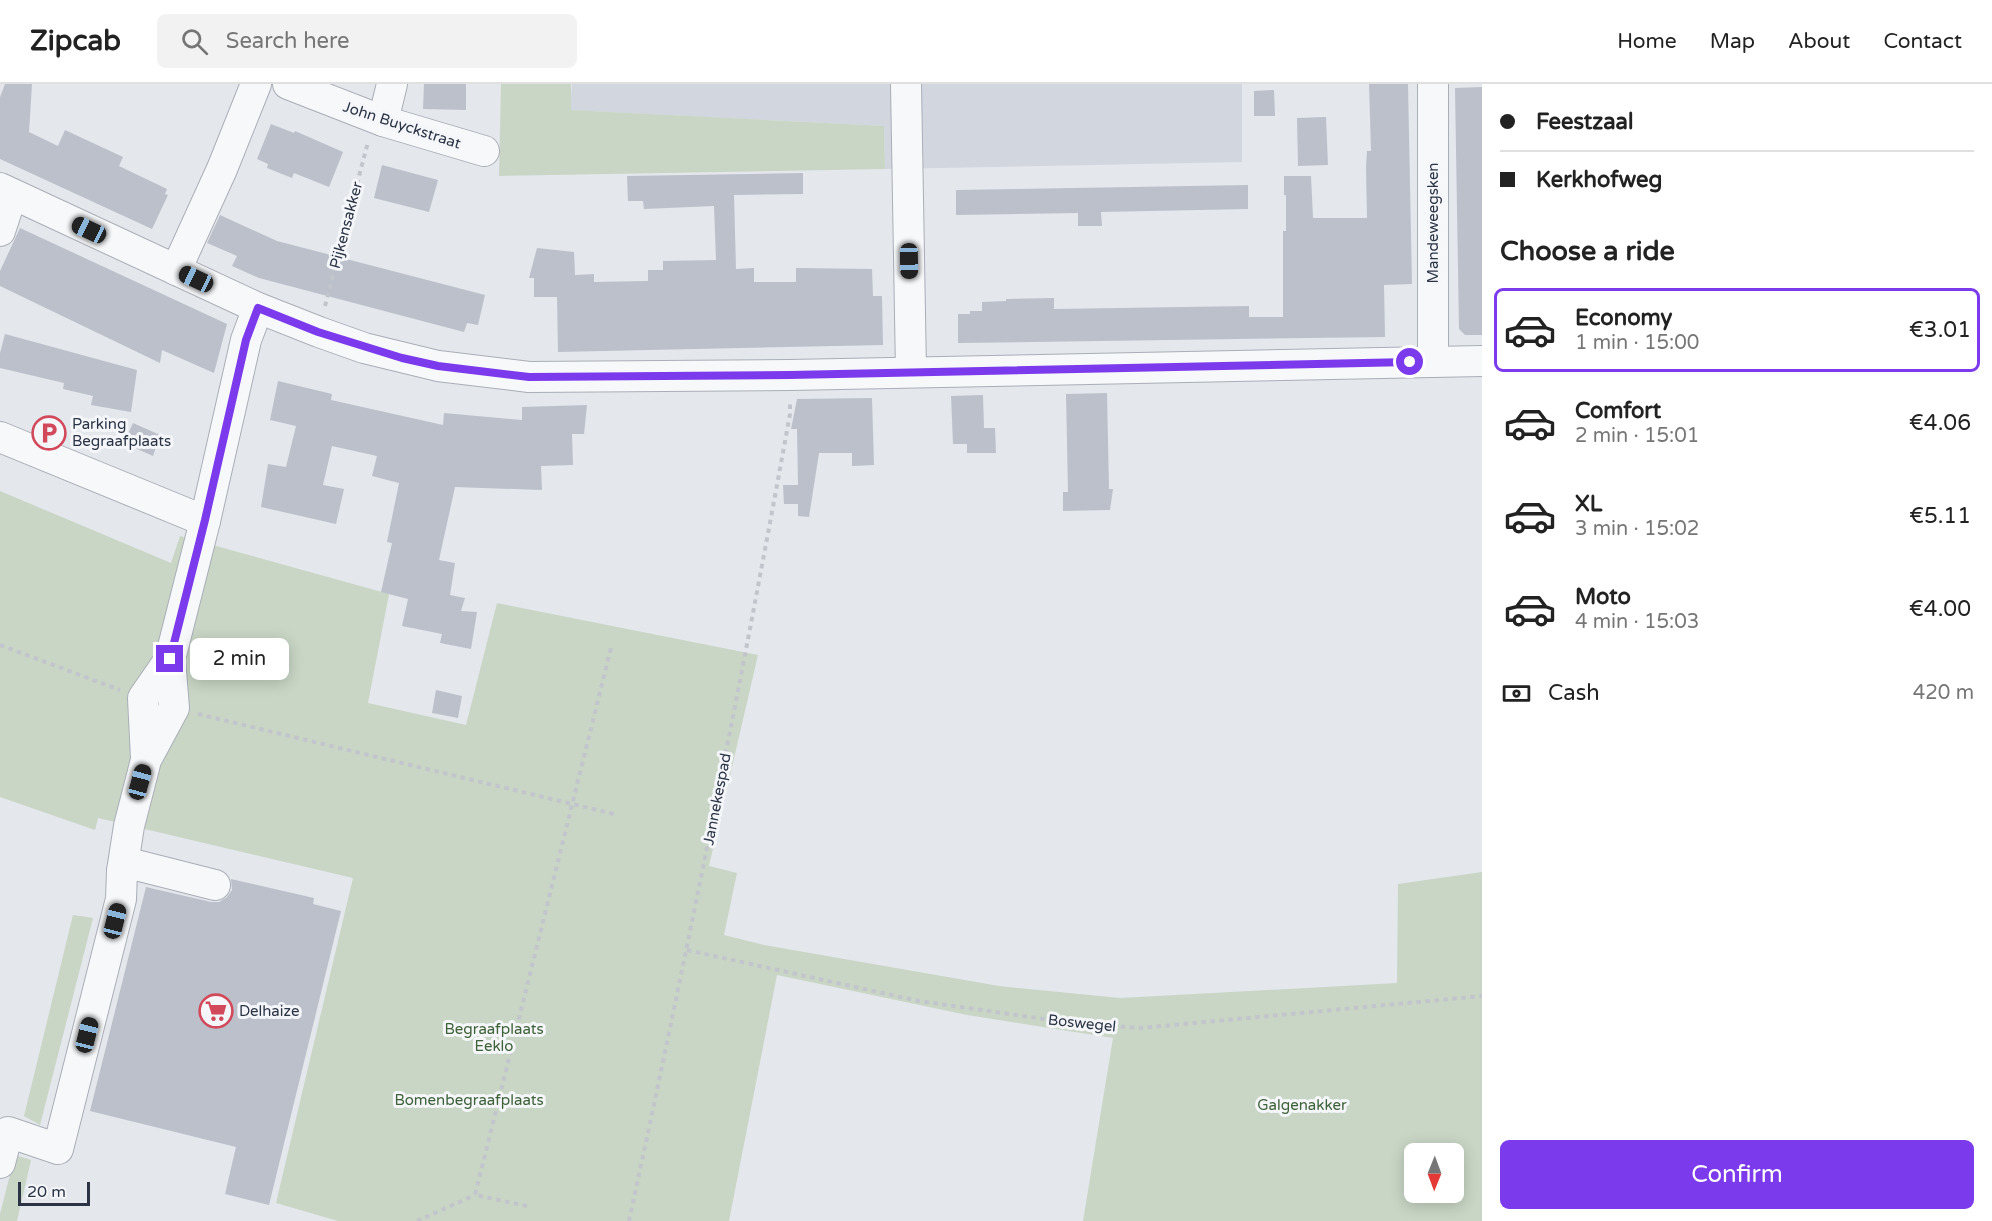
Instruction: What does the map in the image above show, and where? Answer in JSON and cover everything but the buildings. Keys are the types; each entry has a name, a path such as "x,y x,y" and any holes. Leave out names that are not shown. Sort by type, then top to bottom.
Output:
{"street":[{"path":"176,270 222,169 256,84"},
{"name":"John Buyckstraat","path":"288,84 379,120 484,151"},
{"path":"379,120 392,84"},
{"path":"906,84 911,372"},
{"name":"Mandeweegsken","path":"1433,84 1433,362"},
{"path":"0,231 6,191 258,308 318,332 364,348 438,366 529,377 790,375 1482,361"},
{"path":"0,1163 9,1132 58,1149 121,899 122,871 129,826 146,760 174,708 170,659 205,520 246,340 258,308"},
{"path":"0,437 205,520"},
{"path":"146,760 143,698 170,659"},
{"path":"122,871 136,865 215,885"}],"path":[{"name":"Pijkensakker","path":"318,332 379,120"},
{"name":"Jannekespad","path":"629,1221 687,950 754,615 790,414 790,375"},
{"path":"475,1195 612,644"},
{"path":"0,645 143,698"},
{"path":"174,708 618,815"},
{"name":"Boswegel","path":"687,950 918,1001 1079,1024 1141,1028 1482,996"},
{"path":"417,1221 475,1195 527,1206"}],"shaded area":[{"path":"572,84 1242,84 1242,162 885,169 884,126 570,110"}],"green space":[{"path":"501,84 571,84 571,110 884,126 885,169 499,176"},
{"name":"Begraafplaats Eeklo","path":"0,491 171,563 180,536 389,594 368,703 466,725 497,603 758,655 709,866 737,873 724,935 764,945 999,986 1120,998 1397,983 1398,884 1482,872 1482,1221 1083,1221 1113,1038 967,1015 777,975 729,1221 338,1221 276,1203 353,878 98,818 95,830 0,797"},
{"path":"73,915 93,918 40,1125 24,1116"},
{"path":"15,1155 31,1160 17,1221 0,1221 0,1214"}],"place":[{"name":"Parking Begraafplaats","path":"49,433"},
{"name":"Delhaize","path":"216,1011"}],"route":[{"path":"170,659 205,520 246,340 258,308 364,348 402,358 438,366 529,377 790,375 1410,362"}],"park label":[{"name":"Bomenbegraafplaats","path":"469,1100"},
{"name":"Galgenakker","path":"1302,1105"}]}
